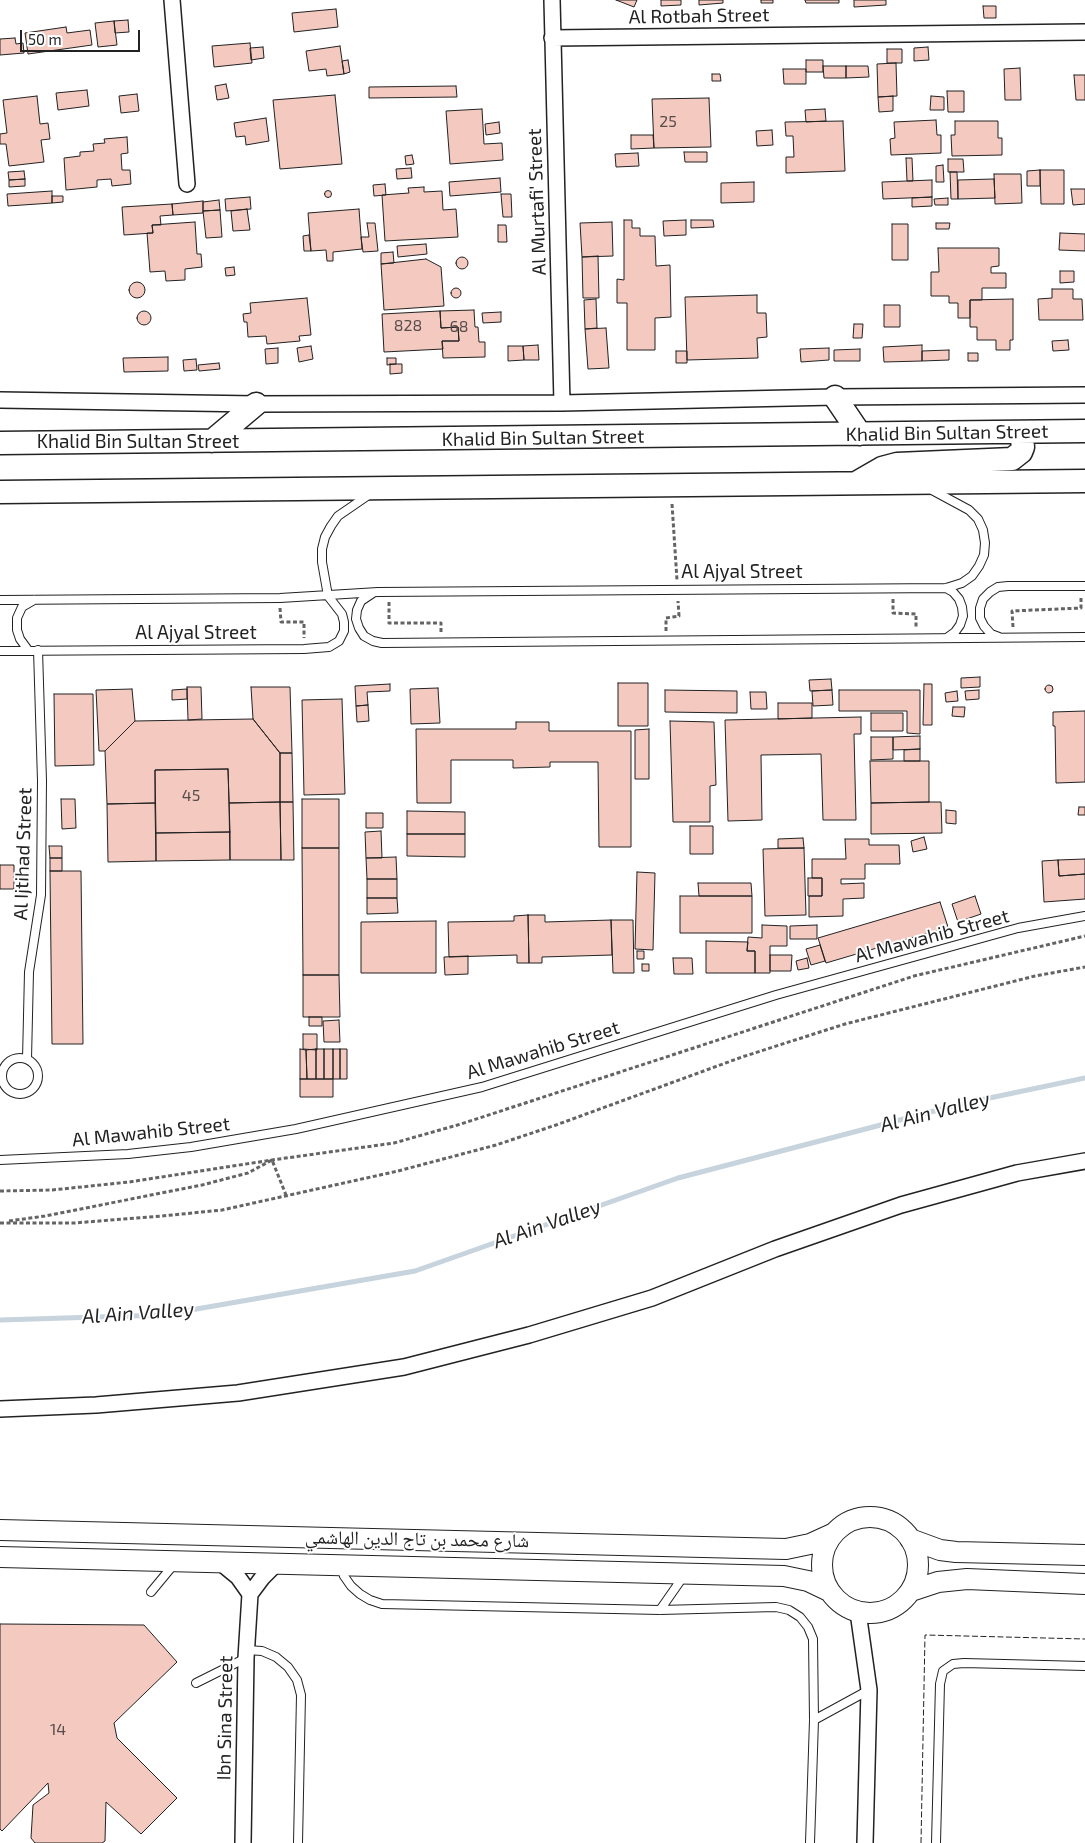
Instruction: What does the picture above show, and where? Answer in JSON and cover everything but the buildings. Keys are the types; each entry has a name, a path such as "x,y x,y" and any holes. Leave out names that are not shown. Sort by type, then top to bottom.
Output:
{"main road":[{"path":"835,397 860,434"},
{"path":"212,441 256,404"},
{"name":"Khalid Bin Sultan Street","path":"0,443 1085,431"},
{"path":"855,484 882,468 897,464 1012,458 1021,452 1023,447 1021,433"},
{"path":"0,492 1085,481"}],"street":[{"path":"172,0 187,184"},
{"name":"Al Murtafi' Street","path":"552,0 562,403"},
{"name":"Al Rotbah Street","path":"552,38 1085,32"},
{"path":"0,400 256,404 562,403 835,397 1085,395"},
{"path":"0,1409 96,1405 238,1393 404,1367 529,1336 652,1298 775,1249 901,1205 1017,1173 1085,1161"},
{"path":"872,1517 883,1519 903,1530 910,1539 918,1559 918,1570 911,1591 893,1607 870,1613 858,1612 837,1600 829,1591 824,1580 822,1562 826,1545 832,1534 850,1521 872,1517"},
{"name":"شارع محمد بن تاج الدين الهاشمي","path":"0,1530 780,1548 810,1544 832,1534"},
{"path":"910,1539 940,1550 956,1552 1085,1555"},
{"name":"شارع محمد بن تاج الدين الهاشمي","path":"0,1557 784,1576 808,1581 829,1591"},
{"path":"221,1563 238,1577 250,1594 277,1563"},
{"path":"911,1591 938,1582 967,1579 1085,1584"},
{"name":"Ibn Sina Street","path":"243,1843 246,1654 250,1594"},
{"path":"858,1612 869,1690 865,1843"}],"lane":[{"name":"Al Ajyal Street","path":"0,600 280,598 378,592 678,588 946,588 962,583 972,576 984,555 985,542 983,530 978,519 969,510 919,484"},
{"name":"Al Ajyal Street","path":"0,651 304,649 329,647 339,641 344,631 344,622 342,614 328,596 322,562 322,549 325,537 330,526 338,516 378,488"},
{"path":"999,638 991,634 980,618 980,608 983,599 998,587 1083,586"},
{"path":"946,588 959,599 963,616 955,632 948,637"},
{"path":"378,592 369,595 361,601 356,619 364,636 382,643 1085,637"},
{"path":"28,650 16,630 17,618 22,607 34,600"},
{"name":"Al Ijtihad Street","path":"27,1059 29,972 41,895 42,781 38,650"},
{"name":"Al Mawahib Street","path":"0,1160 128,1154 182,1148 248,1139 315,1125 482,1087 776,995 1018,928 1085,916"},
{"name":"Al Ijtihad Street","path":"27,1059 34,1064 37,1071 37,1080 34,1087 28,1092 20,1094 12,1092 2,1080 2,1072 5,1065 11,1060 27,1059"},
{"path":"151,1592 177,1561"},
{"path":"341,1564 344,1576 351,1586 370,1600 382,1604 660,1610 776,1607 789,1610 800,1617 808,1627 813,1639 814,1720 810,1843"},
{"path":"660,1610 686,1573"},
{"path":"196,1683 246,1654 262,1651 276,1657 288,1667 297,1680 301,1695 298,1843"},
{"path":"936,1843 940,1684 943,1671 953,1664 964,1663 1085,1666"},
{"path":"814,1720 869,1690"}],"path":[{"path":"666,642 666,618 679,616 670,485"},
{"path":"1013,638 1012,611 1081,608 1083,586"},
{"path":"894,588 893,613 916,614 915,637"},
{"path":"389,592 389,623 441,624 442,642"},
{"path":"280,598 280,622 304,622 304,649"},
{"path":"0,1191 52,1190 129,1182 394,1143 461,1124 914,976 1085,936"},
{"path":"0,1223 74,1223 222,1210 398,1171 496,1145 621,1102 742,1057 845,1024 1035,976 1085,967"},
{"path":"272,1160 286,1195"},
{"path":"0,1223 202,1185 248,1173 272,1160"}],"waterway":[{"name":"Al Ain Valley","path":"0,1320 162,1315 415,1271 678,1178 961,1104 1085,1078"}],"fence":[{"path":"921,1843 925,1635 1085,1639"}]}
